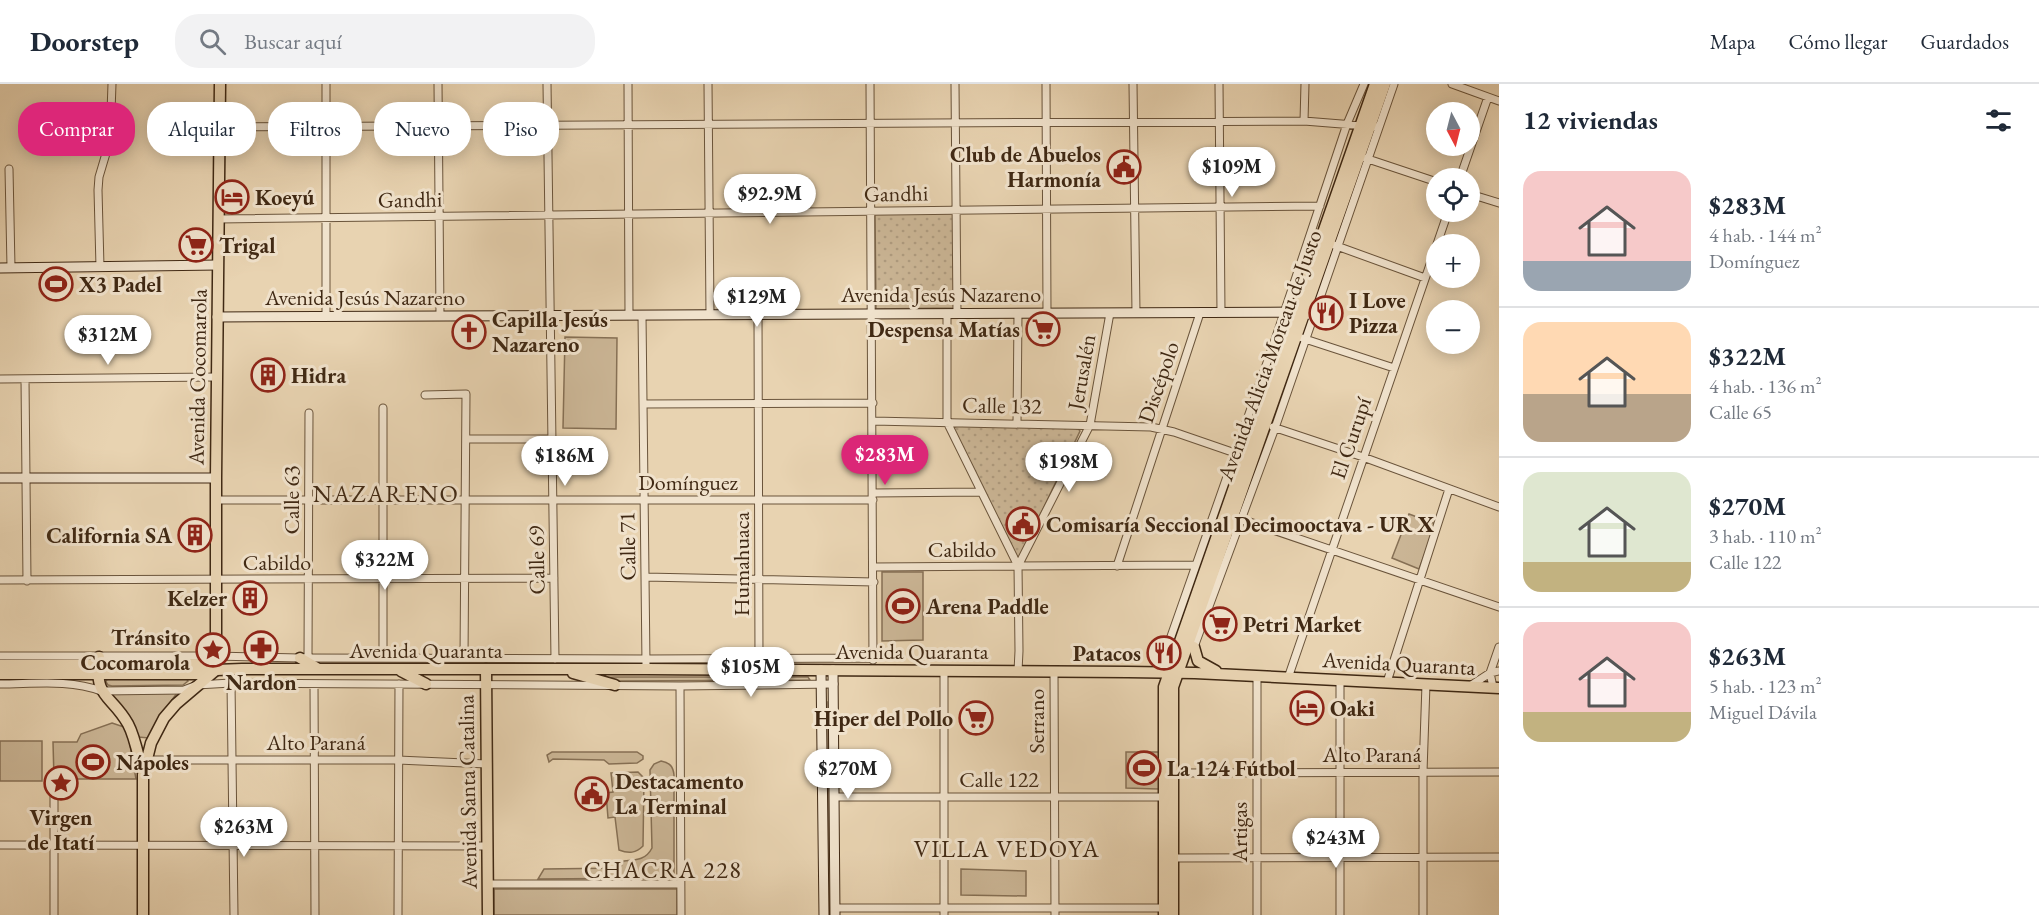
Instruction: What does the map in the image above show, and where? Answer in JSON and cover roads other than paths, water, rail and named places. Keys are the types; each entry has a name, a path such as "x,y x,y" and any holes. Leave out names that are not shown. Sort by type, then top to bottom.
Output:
{"main road":[{"name":"Avenida Cocomarola","path":"220,84 220,102"},
{"name":"Avenida Alicia Moreau de Justo","path":"1173,673 1196,619 1261,423 1301,338 1299,313 1333,244 1364,158 1375,84"},
{"name":"Avenida Alicia Moreau de Justo","path":"1173,673 1299,313 1385,84"},
{"name":"Avenida Cocomarola","path":"216,669 220,156"},
{"path":"0,268 218,266"},
{"name":"Avenida Jesús Nazareno","path":"217,317 1299,313"},
{"path":"0,478 216,478"},
{"path":"1194,647 1198,661 1207,668 1225,675"},
{"path":"304,658 320,670"},
{"name":"Avenida Quaranta","path":"0,665 98,665 204,674 216,669 398,669 486,664 561,669 646,664 759,665 821,670 1173,673 1496,688"},
{"name":"Avenida Santa Catalina","path":"486,664 488,915"},
{"path":"98,665 101,691 129,725 143,775"},
{"name":"Avenida Quaranta","path":"0,674 98,665"},
{"path":"143,915 143,775 146,760 153,738 164,718 176,704 216,669"},
{"path":"398,669 426,684"},
{"path":"561,669 615,685"},
{"path":"821,670 824,915"},
{"path":"833,670 835,911"},
{"path":"1167,913 1173,858 1173,673"},
{"path":"1167,913 1164,687 1173,673"},
{"path":"0,674 18,684"}],"street":[{"path":"99,267 98,190 99,177 110,140 112,84"},
{"path":"326,84 326,102"},
{"path":"438,84 438,102"},
{"name":"Calle 69","path":"547,84 547,102"},
{"path":"628,84 629,315"},
{"path":"708,84 710,315"},
{"path":"870,84 873,314 873,670"},
{"path":"955,84 956,210 947,422 1018,567"},
{"path":"1046,84 1047,313"},
{"path":"1133,84 1136,313"},
{"path":"1219,84 1221,312"},
{"path":"1304,121 1305,84"},
{"path":"1299,313 1320,206 1347,124 1364,84"},
{"path":"559,125 1304,121 1370,126 1394,84"},
{"path":"1452,84 1499,101"},
{"path":"1463,168 1488,97"},
{"path":"326,156 326,316"},
{"path":"438,156 440,316"},
{"name":"Calle 69","path":"548,156 555,659"},
{"path":"1364,158 1426,179"},
{"path":"9,169 11,267"},
{"path":"1480,197 1499,203"},
{"name":"Gandhi","path":"219,219 1320,206"},
{"name":"El Curupí","path":"1288,678 1445,222"},
{"path":"1333,244 1425,278"},
{"name":"Jerusalén","path":"1017,671 1019,651 1018,567 1090,425 1110,313"},
{"name":"Discépolo","path":"1117,566 1200,313"},
{"path":"1017,423 1018,314"},
{"name":"Calle 71","path":"642,315 646,664"},
{"name":"Humahuaca","path":"758,315 759,665"},
{"path":"1301,338 1394,369"},
{"path":"0,379 217,377"},
{"path":"25,379 27,581"},
{"path":"425,395 466,394 464,658"},
{"path":"643,404 873,403"},
{"path":"383,408 383,658"},
{"name":"Calle 63","path":"304,658 309,580 309,413"},
{"name":"Calle 132","path":"873,421 1090,425 1161,429 1235,453"},
{"path":"1168,645 1235,453 1261,423"},
{"path":"1261,423 1499,507"},
{"path":"1194,647 1241,519 1261,423"},
{"path":"465,439 552,439"},
{"path":"1387,682 1449,489"},
{"name":"Domínguez","path":"216,501 759,500 981,492"},
{"path":"1241,519 1499,607"},
{"name":"Cabildo","path":"874,567 1195,565"},
{"path":"645,577 874,582"},
{"name":"Cabildo","path":"0,580 554,578"},
{"path":"1196,619 1206,613"},
{"path":"1496,688 1490,673 1499,647"},
{"path":"0,656 98,665 216,656 464,658 486,664 555,659 646,664"},
{"path":"759,665 873,658"},
{"path":"944,670 944,911"},
{"path":"1470,686 1490,673 1499,671"},
{"name":"Serrano","path":"1054,672 1055,911"},
{"name":"Artigas","path":"1257,676 1257,915"},
{"path":"1340,680 1340,915"},
{"path":"231,683 234,915"},
{"path":"0,684 67,684 89,686 101,691 184,690 197,685 231,683 680,686 834,684"},
{"path":"314,684 315,915"},
{"path":"398,915 399,684"},
{"path":"1423,915 1423,772 1426,684"},
{"path":"680,686 681,915"},
{"name":"Alto Paraná","path":"146,760 398,760 487,764"},
{"name":"Alto Paraná","path":"1173,773 1499,772"},
{"path":"54,793 54,915"},
{"name":"Calle 122","path":"834,797 1164,797"},
{"path":"0,845 488,846"},
{"path":"1173,858 1499,857"},
{"path":"488,884 680,884"},
{"path":"835,911 1167,913"}],"place":[{"name":"Club de Abuelos Harmonía","path":"1124,167"},
{"name":"Koeyú","path":"232,197"},
{"name":"Trigal","path":"196,245"},
{"name":"X3 Padel","path":"56,284"},
{"name":"I Love Pizza","path":"1326,313"},
{"name":"Despensa Matías","path":"1043,329"},
{"name":"Capilla Jesús Nazareno","path":"469,332"},
{"name":"Hidra","path":"268,375"},
{"name":"Comisaría Seccional Decimooctava - UR X","path":"1023,524"},
{"name":"California SA","path":"195,535"},
{"name":"Kelzer","path":"250,598"},
{"name":"Arena Paddle","path":"903,606"},
{"name":"Petri Market","path":"1220,624"},
{"name":"Nardon","path":"261,648"},
{"name":"Tránsito Cocomarola","path":"213,650"},
{"name":"Patacos","path":"1164,653"},
{"name":"Oaki","path":"1307,708"},
{"name":"Hiper del Pollo","path":"976,718"},
{"name":"Nápoles","path":"93,762"},
{"name":"La 124 Fútbol","path":"1144,768"},
{"name":"Virgen de Itatí","path":"61,783"},
{"name":"Destacamento La Terminal","path":"592,794"}],"district":[{"name":"NAZARENO","path":"386,494"},
{"name":"VILLA VEDOYA","path":"1007,849"},
{"name":"CHACRA 228","path":"663,870"}]}
